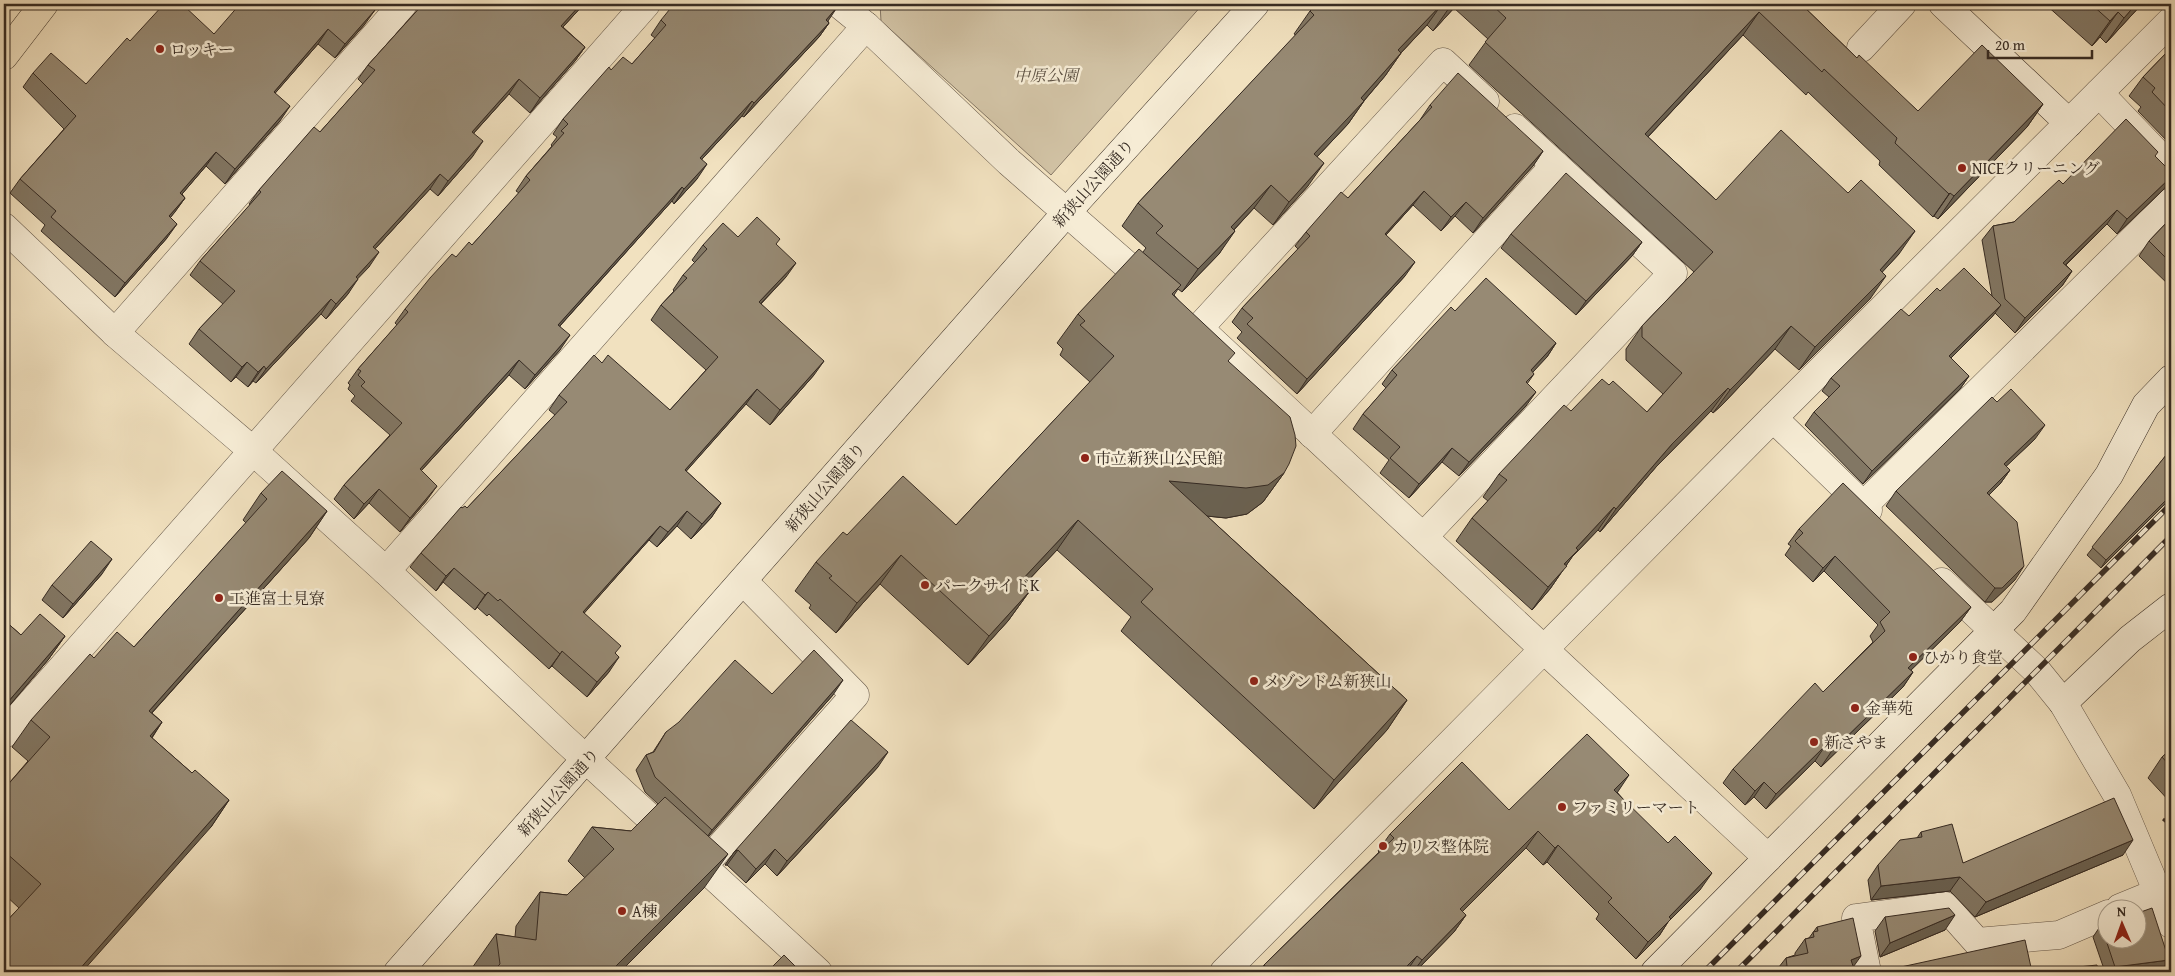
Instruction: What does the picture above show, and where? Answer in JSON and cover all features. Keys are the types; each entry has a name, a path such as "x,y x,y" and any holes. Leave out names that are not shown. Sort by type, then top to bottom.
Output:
{"highway":[{"path":"4,56 44,4"}],"street":[{"path":"115,333 403,4"},
{"path":"4,734 646,4"},
{"name":"新狭山公園通り","path":"398,972 1066,213 1255,4"},
{"path":"1861,48 1902,4"},
{"path":"1943,4 2069,123"},
{"path":"386,571 851,11 1009,162 1199,328 1768,858"},
{"path":"1224,972 1773,418 2171,21"},
{"path":"1199,328 1443,62 1673,274 1424,536"},
{"path":"2099,93 2171,168"},
{"path":"1312,434 1555,165"},
{"path":"1864,506 2171,202"},
{"path":"4,227 115,333 252,450 386,571 818,972"},
{"path":"1655,972 2013,611 2050,562 2109,475 2146,405 2171,379"},
{"path":"1773,418 1884,527"},
{"path":"1927,567 2037,671 2063,703 2117,795 2171,924"},
{"path":"703,866 855,695 743,581"},
{"path":"2063,703 2130,639 2171,607"},
{"path":"2144,898 2159,892"},
{"path":"1867,972 1856,918 1945,906 1977,942 2059,935 2098,918"}],"green space":[{"name":"中原公園","path":"880,4 1203,4 1051,175 881,21"}],"building":[{"path":"164,4 182,4 214,34 240,4 368,4 375,10 345,44 328,29 274,92 290,106 235,169 216,152 180,193 185,198 169,216 177,224 125,283 51,217 56,211 20,179 76,116 33,73 51,53 86,84 127,38 130,41"},
{"path":"423,4 581,4 561,26 585,47 540,98 519,79 472,132 483,141 448,181 440,174 373,247 379,252 356,277 358,279 336,304 331,299 266,369 264,366 258,372 247,362 242,367 199,329 235,291 200,261 261,192 259,190 314,127 320,132 375,70 368,65"},
{"path":"674,4 835,4 838,6 826,20 829,23 754,103 752,101 700,158 707,164 684,189 682,187 558,325 570,335 535,375 519,360 420,469 437,486 410,518 379,489 364,504 344,485 402,423 361,386 365,382 358,375 361,371 358,369 408,312 405,309 430,278 452,254 456,257 469,242 472,245 530,180 526,176 564,133 561,131 568,124 563,119 609,67 611,70 623,57 632,64 666,25 661,20"},
{"path":"1317,4 1442,4 1398,50 1401,53 1361,98 1364,101 1314,154 1324,163 1289,202 1271,185 1231,227 1235,231 1198,269 1156,233 1163,226 1138,203 1314,15 1310,11"},
{"path":"1445,4 1453,4 1449,8"},
{"path":"1491,4 1801,4 1857,58 1859,55 1918,111 1982,45 2043,104 1954,196 1949,194 1895,143 1897,138 1824,69 1822,72 1759,12 1645,134 1716,200 1781,130 1848,193 1861,180 1915,231 1880,270 1886,276 1815,347 1791,326 1730,390 1728,388 1672,444 1616,509 1614,507 1576,548 1578,550 1564,564 1567,566 1548,587 1472,518 1507,480 1499,474 1564,405 1571,411 1602,379 1609,385 1613,381 1647,412 1682,373 1642,337 1642,326 1713,252 1485,42 1506,18"},
{"path":"2091,4 2136,4 2124,18 2118,12 2110,21"},
{"path":"2171,48 2171,112 2152,92 2155,88 2143,77"},
{"path":"1458,73 1543,151 1483,218 1466,202 1451,217 1424,191 1385,234 1415,262 1307,379 1247,324 1253,318 1242,308 1310,236 1306,232 1341,192 1348,198 1432,107 1430,105"},
{"path":"2126,119 2158,152 2155,156 2171,172 2171,177 2127,219 2117,210 2063,263 2072,271 2025,318 2005,299 1993,226 2014,222 2059,180 2063,184"},
{"path":"1566,173 1642,242 1586,301 1511,234"},
{"path":"757,217 780,239 776,244 796,263 759,302 824,361 780,410 757,389 685,470 721,503 702,524 687,511 668,532 660,526 583,612 621,646 615,653 619,657 597,682 562,651 560,654 500,599 498,601 488,592 485,595 454,568 446,576 421,553 461,507 465,506 467,508 567,402 559,395 594,355 602,363 608,355 670,410 718,357 661,305 687,278 683,275 707,249 703,245 723,223 738,237"},
{"path":"2171,218 2171,263 2149,241"},
{"path":"1139,249 1181,285 1172,294 1235,353 1228,361 1290,417 1295,435 1296,446 1289,464 1284,473 1268,485 1246,488 1169,481 1407,700 1334,780 1141,602 1153,589 1078,520 1019,583 1029,592 989,636 901,555 857,603 829,578 832,576 816,562 843,532 847,535 903,476 956,525 1114,356 1080,325 1085,321 1078,314"},
{"path":"1964,268 2001,305 1949,356 1969,376 1872,471 1814,412 1840,386 1831,378 1901,309 1909,316 1937,288 1940,291"},
{"path":"1486,278 1556,343 1531,370 1534,374 1526,382 1536,392 1469,462 1452,448 1419,484 1390,458 1400,447 1363,414 1397,375 1392,370 1451,307 1455,311"},
{"path":"2011,389 2045,425 2004,464 2010,470 1987,493 2017,522 2024,566 2002,588 1995,588 1896,491 1992,397 1997,402"},
{"path":"2171,449 2171,495 2106,560 2092,547"},
{"path":"282,471 327,511 149,711 162,722 150,736 192,773 195,770 229,800 77,972 4,972 4,924 41,884 4,851 4,789 50,737 31,720 90,654 94,658 117,632 134,647 267,499 261,493"},
{"path":"1843,483 1971,607 1908,668 1913,672 1831,752 1825,746 1776,794 1764,782 1755,791 1733,769 1815,683 1823,692 1885,631 1880,622 1890,612 1835,556 1823,568 1795,541 1803,533 1799,529"},
{"path":"91,541 112,559 73,604 52,585"},
{"path":"40,614 65,636 7,703 4,700 4,620 21,635"},
{"path":"814,650 843,680 712,830 655,777 646,755 654,752 666,732 679,722 735,660 772,694"},
{"path":"851,720 888,752 787,861 775,849 756,869 738,850 735,851"},
{"path":"1587,734 1629,775 1614,790 1668,843 1675,836 1712,873 1669,917 1671,919 1648,942 1608,902 1612,898 1558,845 1555,848 1538,831 1460,909 1466,915 1422,960 1417,956 1401,972 1270,972 1264,965 1394,838 1390,834 1462,762 1509,810"},
{"path":"2171,749 2171,767 2162,757"},
{"name":"A棟","path":"665,797 728,854 610,972 492,972 500,964 496,934 536,940 540,892 567,895 614,849 592,827 631,831"},
{"path":"2114,798 2133,840 1986,902 1960,877 1881,886 1878,865 1900,840 1922,837 1921,832 1952,824 1963,863"},
{"path":"1949,908 1955,915 1890,943 1885,917"},
{"path":"2152,908 2169,960 2115,967 2109,948 2148,948 2148,909"},
{"path":"1853,918 1861,956 1851,960 1855,972 1779,972 1778,968 1787,966 1786,958 1808,953 1805,939 1814,937 1813,932 1818,931 1817,927"},
{"path":"2025,940 2032,972 1878,972"},
{"path":"784,955 801,972 767,972"},
{"path":"2097,965 2098,972 2032,972"}],"railway":[{"path":"1704,972 2171,504"},
{"path":"1736,972 2171,536"}],"place":[{"name":"ロッキー","path":"160,49"},
{"name":"NICEクリーニング","path":"1962,168"},
{"name":"市立新狭山公民館","path":"1085,458"},
{"name":"パークサイドK","path":"925,585"},
{"name":"工進富士見寮","path":"219,598"},
{"name":"ひかり食堂","path":"1913,657"},
{"name":"メゾンドム新狭山","path":"1254,681"},
{"name":"金華苑","path":"1855,708"},
{"name":"新さやま","path":"1814,742"},
{"name":"ファミリーマート","path":"1562,807"},
{"name":"カリス整体院","path":"1383,846"},
{"name":"A棟","path":"622,911"}]}
